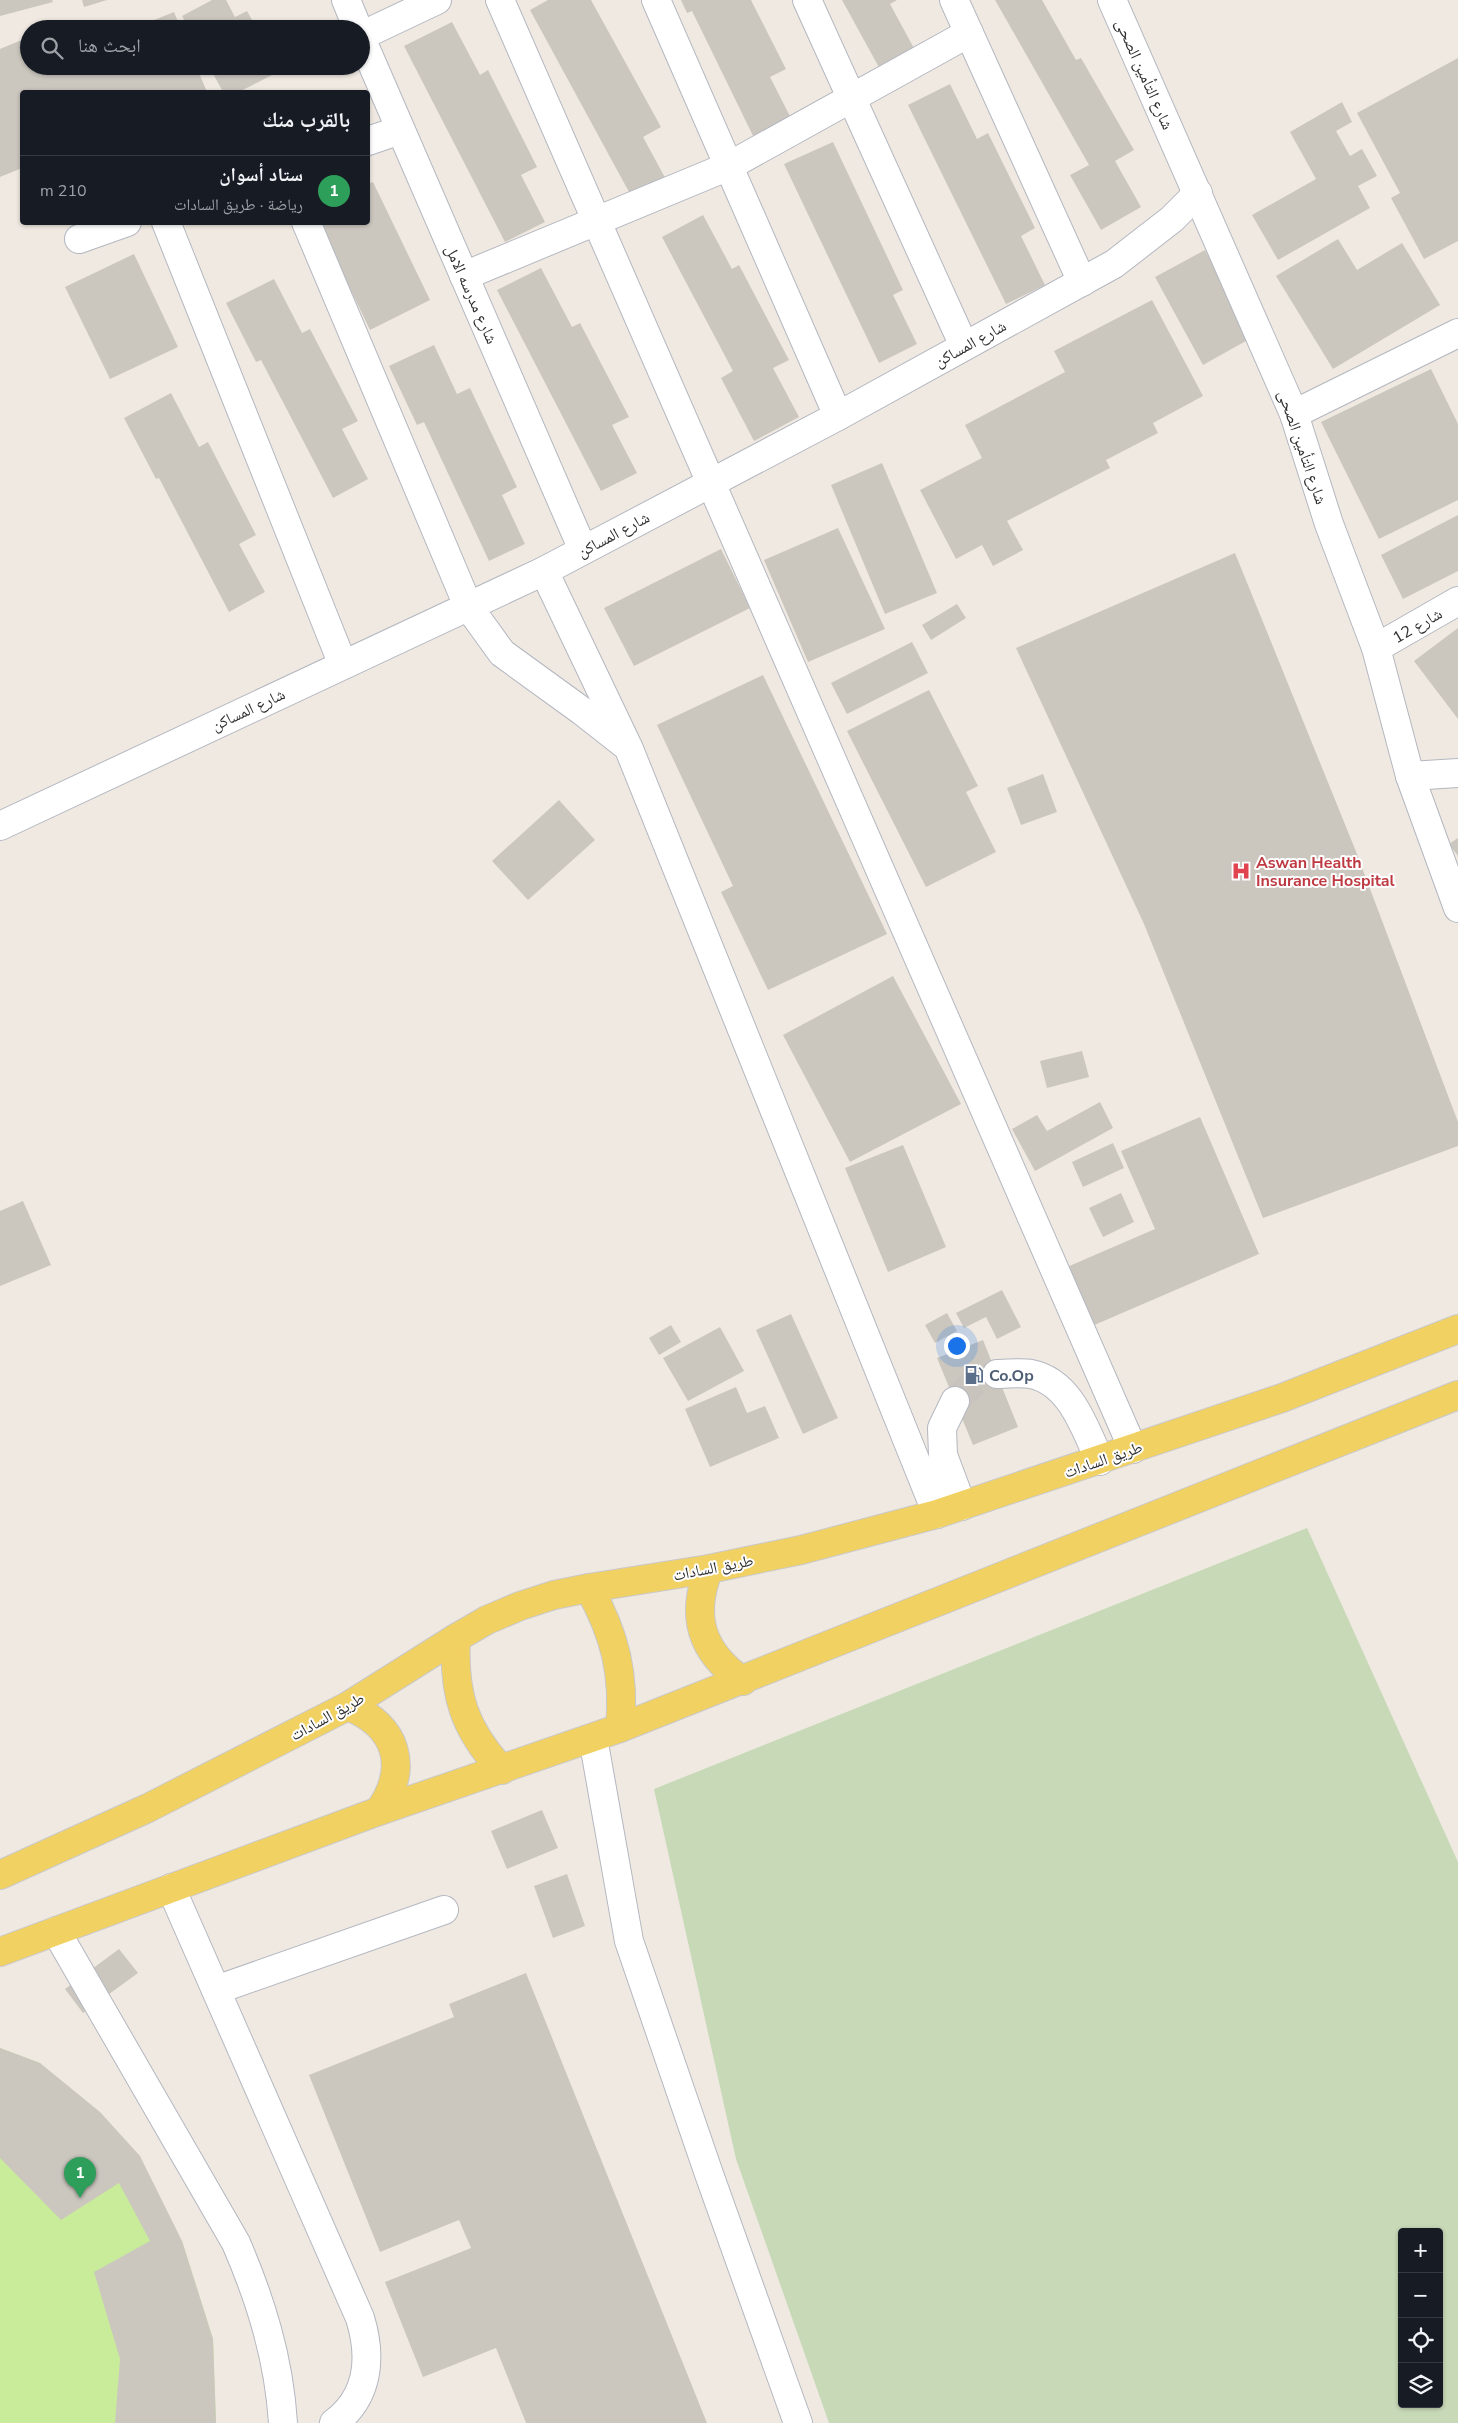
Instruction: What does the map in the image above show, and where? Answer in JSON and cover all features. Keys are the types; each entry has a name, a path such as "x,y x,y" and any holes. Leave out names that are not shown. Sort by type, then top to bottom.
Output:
{"main road":[{"name":"طريق السادات","path":"0,1875 148,1808 348,1706 456,1638 487,1620 520,1606 554,1595 709,1569 801,1550 949,1510 1100,1461 1282,1398 1458,1329"},
{"path":"0,1952 379,1811 620,1728 1452,1402"},
{"path":"709,1569 702,1586 699,1604 700,1622 705,1641 714,1657 727,1670 743,1681"},
{"path":"590,1588 603,1613 614,1641 623,1699 620,1728"},
{"path":"456,1638 456,1687 462,1710 481,1745 502,1770"},
{"path":"348,1706 366,1713 380,1725 391,1741 396,1759 396,1777 390,1795 379,1811"}],"street":[{"path":"346,0 354,20"},
{"path":"370,33 438,0"},
{"path":"500,0 1133,1449"},
{"path":"656,0 838,416"},
{"path":"808,0 964,346"},
{"path":"954,0 1082,282"},
{"name":"شارع التأمين الصحى","path":"1112,0 1294,414 1329,524 1376,648 1410,776 1458,908"},
{"path":"464,276 729,166 969,34"},
{"name":"شارع مدرسه الامل","path":"370,58 584,550"},
{"path":"370,140 400,130"},
{"name":"شارع المساكن","path":"0,826 544,571 710,484 1114,264 1144,243 1198,193"},
{"path":"79,239 119,225"},
{"path":"167,225 343,665"},
{"path":"307,225 468,606 502,653 629,748"},
{"path":"1294,414 1458,333"},
{"path":"544,571 629,748 949,1510"},
{"name":"شارع 12","path":"1376,648 1458,601"},
{"path":"1410,776 1458,773"},
{"path":"997,1374 1032,1374 1058,1387 1077,1409 1100,1461"},
{"path":"949,1510 942,1428 955,1401"},
{"path":"593,1738 629,1941 708,2174 798,2423"},
{"path":"171,1888 360,2318 367,2339 368,2359 364,2381 355,2400 342,2417 334,2423"},
{"path":"216,1990 444,1910"},
{"path":"56,1931 236,2243 253,2281 266,2320 277,2370 283,2423"}],"green space":[{"path":"1307,1528 1458,1862 1458,2423 829,2423 736,2159 654,1789"},
{"path":"0,2048 40,2063 182,2241 213,2339 216,2423 0,2423"}],"building":[{"path":"0,0 52,0 53,2 0,16"},
{"path":"82,0 107,0 84,7"},
{"path":"212,0 226,0 235,17 247,11 252,20 184,20 182,16"},
{"path":"548,0 591,0 661,127 643,137 669,185 635,203 530,10"},
{"path":"681,0 751,0 786,69 770,77 796,128 758,146 692,11 687,13"},
{"path":"842,0 897,0 890,4 916,52 881,71"},
{"path":"995,0 1042,0 1076,60 1081,58 1134,150 1115,161 1141,207 1101,230 1070,175 1089,165"},
{"path":"174,12 177,20 154,20"},
{"path":"452,22 480,75 488,70 537,167 521,175 545,222 505,242 404,46"},
{"path":"20,41 20,75 200,75 206,90 20,90 20,169 0,177 0,49"},
{"path":"1458,58 1458,241 1424,259 1391,198 1400,193 1357,113"},
{"path":"214,75 272,75 243,90 222,90"},
{"path":"950,84 977,139 988,133 1035,228 1021,236 1045,285 1006,304 908,105"},
{"path":"1342,102 1352,122 1336,131 1350,156 1362,149 1377,176 1358,186 1370,208 1278,260 1252,215 1316,179 1290,132"},
{"path":"833,142 903,290 893,295 917,344 879,363 784,164"},
{"path":"373,182 430,300 370,330 319,225 370,225 370,183"},
{"path":"703,215 732,269 739,265 789,360 773,368 799,417 754,441 721,378 733,371 662,237"},
{"path":"1338,239 1357,270 1402,243 1440,305 1333,369 1276,276"},
{"path":"1205,250 1253,337 1203,365 1155,277"},
{"path":"134,254 178,347 110,379 65,287"},
{"path":"541,268 572,327 580,323 629,417 612,425 637,473 601,491 497,290"},
{"path":"274,279 302,333 310,329 358,421 342,429 368,479 333,498 261,360 256,362 226,303"},
{"path":"1152,300 1203,396 1153,423 1158,433 1106,460 1110,468 1007,521 1023,550 993,566 982,545 956,559 920,490 982,458 965,425 1065,372 1054,351"},
{"path":"434,345 457,394 470,388 517,487 502,495 525,544 489,561 424,422 417,425 389,366"},
{"path":"1431,369 1458,424 1458,500 1379,539 1321,422"},
{"path":"171,393 199,447 208,442 256,535 239,544 265,592 229,612 159,478 156,479 124,418"},
{"path":"882,463 937,593 885,614 831,485"},
{"path":"1458,515 1458,571 1403,599 1381,555"},
{"path":"838,528 885,629 808,662 764,560"},
{"path":"721,549 750,608 634,666 604,608"},
{"name":"Aswan Health Insurance Hospital","path":"1235,553 1355,849 1458,1122 1458,1146 1263,1218 1144,924 1016,648"},
{"path":"957,604 966,618 931,640 922,625"},
{"path":"1458,628 1458,719 1414,661"},
{"path":"912,642 928,673 847,714 831,683"},
{"path":"763,675 887,934 768,990 721,892 733,886 657,725"},
{"path":"929,690 978,786 966,792 996,852 926,887 847,731"},
{"path":"1043,774 1057,812 1021,825 1007,788"},
{"path":"559,800 595,840 528,900 492,861"},
{"path":"1458,838 1458,856 1449,844"},
{"path":"893,976 961,1104 850,1162 783,1035"},
{"path":"1082,1051 1089,1077 1047,1088 1040,1061"},
{"path":"1100,1102 1113,1128 1035,1171 1012,1129 1037,1115 1047,1131"},
{"path":"1200,1117 1259,1254 1092,1326 1067,1267 1155,1229 1121,1151"},
{"path":"1113,1143 1124,1168 1083,1187 1072,1162"},
{"path":"903,1145 946,1247 888,1272 845,1168"},
{"path":"1121,1193 1134,1222 1103,1237 1089,1208"},
{"path":"23,1201 51,1265 0,1286 0,1211"},
{"path":"1002,1290 1021,1327 997,1339 986,1317 964,1328 956,1313"},
{"path":"947,1313 957,1331 935,1343 925,1325"},
{"path":"791,1314 838,1418 803,1434 756,1330"},
{"path":"671,1325 681,1342 659,1355 649,1338"},
{"path":"720,1327 744,1371 688,1401 663,1358"},
{"path":"983,1340 1018,1427 973,1445 937,1358"},
{"path":"736,1387 747,1413 765,1406 779,1438 710,1467 685,1409"},
{"path":"542,1810 558,1848 507,1869 491,1831"},
{"path":"567,1874 585,1926 553,1938 534,1886"},
{"path":"119,1949 138,1973 83,2013 65,1989"},
{"path":"526,1973 707,2423 526,2423 496,2348 423,2377 385,2282 471,2248 459,2220 380,2252 309,2075 454,2017 449,2004"},
{"path":"0,2048 40,2063 100,2112 140,2156 182,2241 213,2339 216,2423 115,2423 120,2359 94,2272 150,2241 119,2183 61,2220 0,2158"}],"tunnel":[{"path":"955,1401 975,1382 997,1374"}],"place":[{"name":"Aswan Health Insurance Hospital","path":"1241,871"},
{"name":"Co.Op","path":"974,1375"},
{"name":"ستاد أسوان","path":"80,2198"}]}
